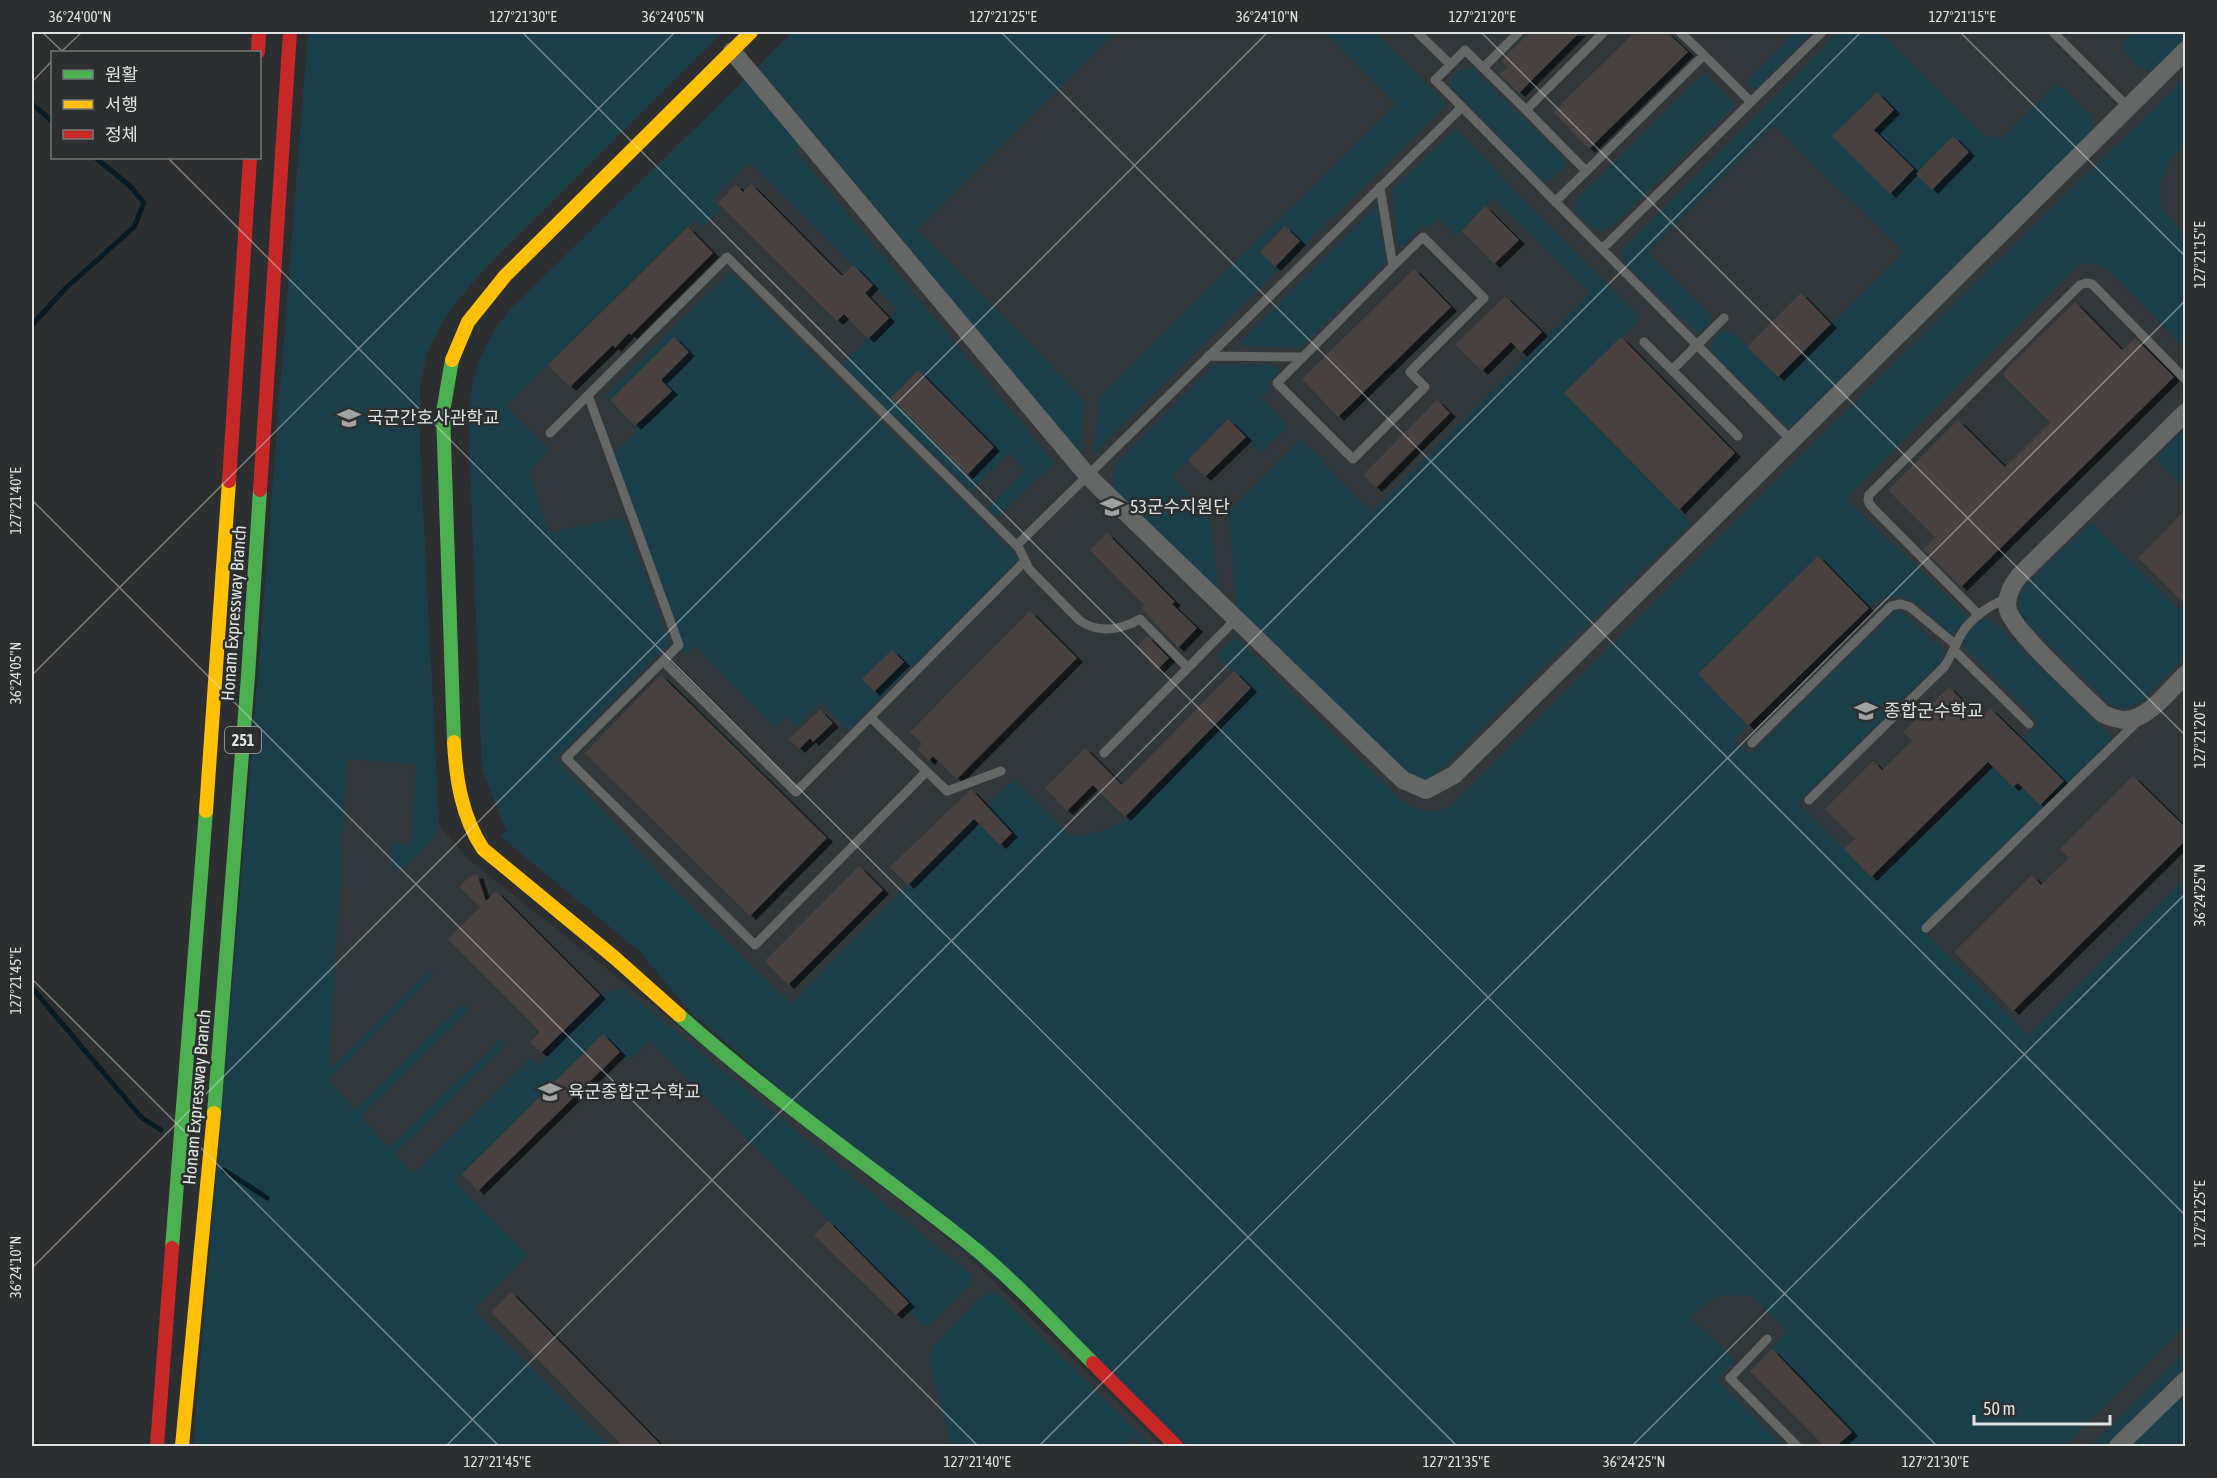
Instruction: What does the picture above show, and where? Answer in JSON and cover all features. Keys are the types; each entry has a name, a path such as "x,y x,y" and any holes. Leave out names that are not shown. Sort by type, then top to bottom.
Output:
{"main road":[{"path":"258,51 260,32"},
{"name":"Honam Expressway Branch","path":"182,1446 212,1136 243,747 290,32"},
{"path":"751,32 505,276 474,312 452,359 446,385 443,424 455,763 465,817 472,835 483,849 615,958 688,1023 834,1141 969,1244 1010,1279 1176,1446"},
{"name":"Honam Expressway Branch","path":"157,1446 216,679 250,159"}],"street":[{"path":"732,51 1088,476 1403,780 1426,790 1454,775 2186,50"},
{"path":"2186,412 2019,576 2010,587 2008,598 2008,608 2019,629 2103,714 2126,720 2137,717 2150,709 2186,674"},
{"path":"2118,1446 2186,1380"}],"lane":[{"path":"1417,32 1450,64"},
{"path":"1483,68 1519,32"},
{"path":"1526,111 1604,32"},
{"path":"1680,32 1751,102"},
{"path":"1602,249 1822,32"},
{"path":"2053,32 2128,106"},
{"path":"1586,171 1464,50 1435,80 1791,440"},
{"path":"1555,202 1704,55"},
{"path":"1017,545 1462,107"},
{"path":"1380,187 1393,266"},
{"path":"1423,237 1484,298 1410,372 1425,387 1353,459 1277,383 1393,266 1423,237"},
{"path":"550,433 727,257 1017,545 1029,569 1087,626 1108,629 1140,619 1188,668"},
{"path":"1979,615 1870,506 1869,495 2080,285 2092,284 2186,380"},
{"path":"1672,370 1725,318"},
{"path":"1644,342 1738,436"},
{"path":"1208,356 1303,357"},
{"path":"588,395 679,645 566,758 755,945 926,772"},
{"path":"663,661 795,792 1024,561"},
{"path":"1809,800 1944,667 1963,631 1987,608 2008,598"},
{"path":"1752,743 1891,606 1901,604 1910,607 1955,647 2029,724"},
{"path":"1104,753 1236,619"},
{"path":"1926,928 2150,709"},
{"path":"870,717 946,791 1001,771"},
{"path":"1767,1339 1730,1378 1797,1446"}],"shaded area":[{"name":"육군종합군수학교","path":"308,32 723,32 490,263 463,293 442,322 427,353 420,387 420,448 439,825 469,860 961,1249 1162,1446 610,1446 410,1245 424,1186 328,1080 252,750"},
{"path":"308,32 723,32 490,263 455,305 428,351 420,387 419,418 439,825 432,840 403,869 395,870 392,866 391,845 394,843 412,845 416,764 347,759 329,1070 430,970 434,974 328,1080 355,1110 463,1004 469,1010 361,1116 389,1148 501,1039 506,1045 395,1154 413,1174 531,1058 538,1065 553,1051 550,1046 584,1009 605,994 625,990 972,1275 971,1283 928,1326 923,1325 905,1307 909,1302 650,1041 629,1061 603,1035 455,1181 528,1255 474,1309 610,1446 193,1446 252,750"},
{"path":"793,32 2185,32 2185,1446 1188,1446 688,1009 639,951 500,836 507,832 482,769 468,412 478,362 495,328 511,309"},
{"path":"793,32 1117,32 917,230 1084,399 1081,456 1074,453 905,242 758,66"},
{"path":"1325,32 1374,32 1446,104 1094,454 1100,397 1396,104"},
{"path":"1795,32 1813,32 1755,90 1746,81"},
{"path":"1839,32 1880,32 1984,135 2002,138 2058,83 2091,117 2093,130 1803,423 1788,426 1715,356 1711,346 1714,339 1721,333 1733,332 1778,377 1904,252 1774,125 1648,252 1711,314 1711,321 1703,331 1696,332 1625,263 1622,250"},
{"path":"2133,32 2185,32 2185,42 2155,73 2135,63 2122,45"},
{"path":"1473,68 1565,159 1566,166 1551,180 1542,180 1450,86 1457,72"},
{"path":"1704,74 1735,105 1611,227 1602,231 1593,228 1575,212 1574,206 1578,198"},
{"name":"종합군수학교","path":"747,77 802,143 795,150 1055,463 998,517 988,508 1025,470 1009,454 971,491 841,365 897,309 749,162 712,200 721,210 703,227 694,220 506,406 549,448 529,473 549,533 623,517 670,643 556,759 662,876 791,1004 1014,779 1071,836 1106,830 1129,818 1135,812 1133,808 1251,688 1217,655 1235,637 1405,803 1427,811 1450,807 2020,239 2185,78 2185,145 2169,161 2161,181 2160,196 2162,209 2185,235 2185,348 2106,268 2093,263 2079,264 1846,498 1969,618 1952,636 1924,609 1903,597 1892,596 1881,599 1869,608 1818,556 1698,674 1748,726 1735,740 1750,755 1895,612 1902,611 1944,650 1943,660 1798,803 1876,881 2039,722 1964,647 1967,634 1985,618 1992,619 2113,739 1921,928 2029,1035 2185,879 2185,1325 2064,1446 1837,1446 1852,1431 1772,1349 1787,1330 1750,1295 1718,1296 1690,1317 1735,1361 1717,1379 1784,1446 1188,1446 688,1009 639,951 500,836 507,832 482,769 468,412 473,383 481,357 493,333 511,309"},
{"path":"1455,129 1641,318 1564,393 1691,523 1433,777 1424,780 1408,773 1236,612 1229,511 1301,439 1372,512 1590,293 1494,198 1456,236 1439,218 1428,229 1424,225 1400,246 1397,242 1392,190"},
{"path":"1377,205 1386,262 1300,348 1237,345"},
{"path":"731,272 1020,559 848,731 822,702 797,726 788,716 775,728 695,646 685,655 612,456 638,430 605,396"},
{"path":"1215,364 1276,365 1279,373 1269,383 1272,387 1261,398 1288,426 1262,453 1228,419 1171,477 1210,517 1219,592 1116,491 1114,486 1115,470 1121,458"},
{"path":"2185,428 2185,488 2156,459"},
{"path":"2092,523 2179,609 2185,603 2185,657 2145,698 2129,708 2120,708 2109,703 2027,623 2019,608 2022,593 2029,583"},
{"path":"993,1291 998,1293 1152,1446 1142,1446 1133,1437 1124,1446 952,1446 929,1363 929,1355 933,1347 978,1299"},
{"path":"2185,1352 2185,1367 2105,1446 2091,1446"},
{"path":"2185,1392 2185,1440 2179,1446 2140,1446 2136,1442"}],"building":[{"path":"1530,32 1580,32 1519,93 1500,74 1507,67 1501,61"},
{"path":"1635,32 1667,32 1688,52 1589,149 1553,112"},
{"path":"1877,92 1894,110 1874,130 1914,169 1890,194 1832,136"},
{"path":"1953,136 1969,152 1932,190 1916,174"},
{"path":"736,184 743,192 751,184 842,276 853,265 873,285 865,293 889,318 868,339 844,314 837,321 718,203"},
{"path":"1485,206 1519,240 1494,264 1462,231"},
{"path":"1285,226 1300,241 1275,267 1260,252"},
{"path":"688,227 713,253 631,335 629,333 615,348 613,345 570,387 548,365"},
{"path":"1414,269 1451,307 1338,417 1302,379"},
{"path":"1801,293 1831,324 1778,377 1747,347"},
{"path":"1505,296 1542,332 1521,353 1511,342 1482,371 1455,345"},
{"path":"2075,302 2122,350 2135,338 2174,377 1961,587 1923,549 1935,537 1888,490 1958,420 2005,467 2050,422 2002,374"},
{"path":"674,337 689,352 661,380 672,391 635,426 610,400"},
{"path":"1621,337 1735,453 1679,510 1564,393"},
{"path":"918,370 994,447 967,475 891,398"},
{"path":"1437,400 1450,413 1376,488 1363,475"},
{"path":"1228,419 1246,437 1205,477 1188,460"},
{"path":"2186,509 2186,605 2138,558"},
{"path":"1107,533 1175,602 1172,604 1197,628 1178,648 1141,608 1144,605 1090,550"},
{"path":"1818,556 1869,608 1748,726 1698,674"},
{"path":"1030,611 1077,658 957,779 933,756 929,761 917,749 922,744 910,732"},
{"path":"1147,636 1169,658 1157,670 1137,647"},
{"path":"892,650 904,662 874,692 862,679"},
{"path":"1234,671 1251,688 1125,817 1093,785 1067,811 1045,788 1085,748 1122,785"},
{"path":"661,675 827,838 750,916 585,753"},
{"path":"1949,687 1980,718 1990,708 2064,781 2040,805 2018,783 2013,787 1988,762 1871,877 1844,849 1855,839 1825,809 1873,761 1882,770 1912,741 1903,732"},
{"path":"820,710 833,723 813,742 810,738 799,749 789,739"},
{"path":"2133,776 2186,828 2186,840 2013,1011 1954,952 2032,875 2041,885 2069,858 2060,849"},
{"path":"971,789 1012,833 1000,845 974,819 908,885 890,867"},
{"path":"859,866 883,890 788,985 765,961"},
{"path":"477,874 486,901 496,891 600,995 541,1053 530,1042 540,1032 448,939 480,907 459,887 469,877"},
{"path":"603,1034 620,1052 478,1191 462,1174"},
{"path":"828,1221 909,1303 896,1315 814,1235"},
{"path":"511,1292 662,1446 623,1446 491,1312"},
{"path":"1772,1349 1852,1432 1837,1446 1824,1446 1750,1371"}],"waterway":[{"path":"32,104 51,120"},
{"path":"32,325 66,288 134,227 144,203 131,187 97,159"},
{"path":"32,988 142,1118 161,1130"},
{"path":"224,1170 267,1198"}],"traffic: fast":[{"path":"452,360 443,412 454,742"},
{"path":"214,1113 260,490"},
{"path":"172,1248 206,811"},
{"path":"679,1015 786,1103 985,1257 1093,1363"}],"traffic: slow":[{"path":"452,360 468,322 505,276 751,32"},
{"path":"206,811 229,481"},
{"path":"454,742 461,798 470,824 483,849 615,958 679,1015"},
{"path":"182,1446 214,1113"}],"traffic: jam":[{"path":"258,51 259,32"},
{"path":"260,490 290,32"},
{"path":"229,481 250,159"},
{"path":"157,1446 172,1248"},
{"path":"1093,1363 1176,1446"}],"place":[{"name":"국군간호사관학교","path":"349,418"},
{"name":"53군수지원단","path":"1112,507"},
{"name":"종합군수학교","path":"1866,711"},
{"name":"육군종합군수학교","path":"550,1092"}]}
